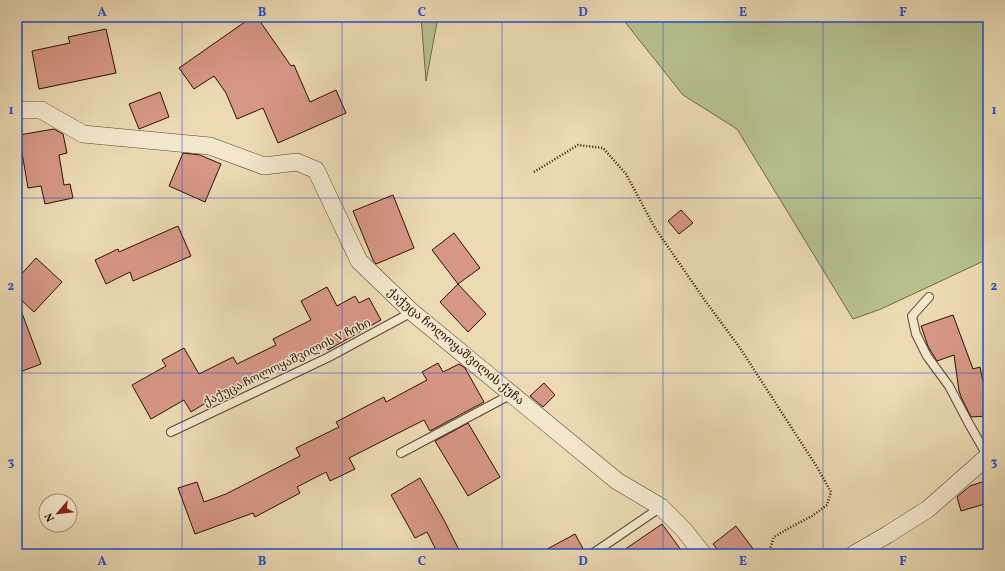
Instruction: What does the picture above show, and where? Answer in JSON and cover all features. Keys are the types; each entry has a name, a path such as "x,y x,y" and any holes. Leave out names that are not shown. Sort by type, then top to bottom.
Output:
{"street":[{"name":"ქაქუცა ჩოლოყაშვილის ქუჩა","path":"17,110 41,110 82,134 210,146 264,166 297,162 316,170 359,261 412,312 617,481 661,507 684,530 703,554"},
{"path":"854,554 928,509 988,456"}],"lane":[{"path":"929,297 912,316 916,334 927,356 949,386 988,456"},
{"name":"ქაქუცა ჩოლოყაშვილის V ჩიხი","path":"171,432 329,356 412,312"},
{"path":"400,453 512,394"},
{"path":"592,554 661,507"}],"path":[{"path":"534,172 578,145 603,148 626,174 655,228 740,348 817,467 831,492 827,505 812,516 774,537 769,552 770,554"}],"green space":[{"path":"421,17 438,17 426,81"},
{"path":"449,17 585,17 564,21"},
{"path":"621,17 988,17 988,259 881,309 853,319 737,129 683,95"}],"building":[{"path":"252,17 257,17 291,66 294,65 310,102 336,90 346,113 278,143 263,108 237,119 226,93 214,76 194,89 179,68"},
{"path":"106,29 116,73 39,89 32,51 70,43 68,37"},
{"path":"160,92 169,117 139,129 129,104"},
{"path":"54,129 63,134 67,153 59,155 64,185 70,184 73,198 45,204 41,186 28,188 19,135"},
{"path":"183,153 200,155 221,164 205,202 169,186"},
{"path":"393,195 414,248 376,264 353,211"},
{"path":"681,210 693,223 679,234 668,221"},
{"path":"178,226 191,256 133,281 130,272 106,284 95,260 118,249 119,252"},
{"path":"454,233 480,268 458,284 432,250"},
{"path":"36,258 62,282 34,312 17,296 17,279"},
{"path":"458,284 486,314 468,332 440,302"},
{"path":"327,287 337,306 355,296 359,303 369,298 381,320 328,350 326,347 286,367 285,365 218,398 217,396 191,412 184,400 151,419 132,385 166,366 162,360 184,348 199,374 233,357 237,364 276,345 273,339 311,320 301,301"},
{"path":"17,305 19,305 41,364 17,373"},
{"path":"953,315 973,369 980,367 983,382 988,383 988,416 971,417 959,391 954,355 937,361 928,346 921,326"},
{"path":"438,363 443,372 459,364 465,368 484,402 430,431 424,420 349,458 355,469 330,481 326,472 297,487 300,493 255,517 253,513 195,534 178,488 197,482 204,502 226,494 300,456 296,448 339,427 336,422 384,397 386,402 427,380 422,372"},
{"path":"544,383 555,395 543,407 530,396"},
{"path":"468,423 500,477 468,496 435,441"},
{"path":"420,478 461,554 438,554 427,532 415,538 391,495"},
{"path":"988,480 988,503 961,511 957,497 970,486"},
{"path":"662,524 684,554 618,554"},
{"path":"736,526 757,554 721,554 713,544"},
{"path":"575,534 586,554 538,554"}]}
